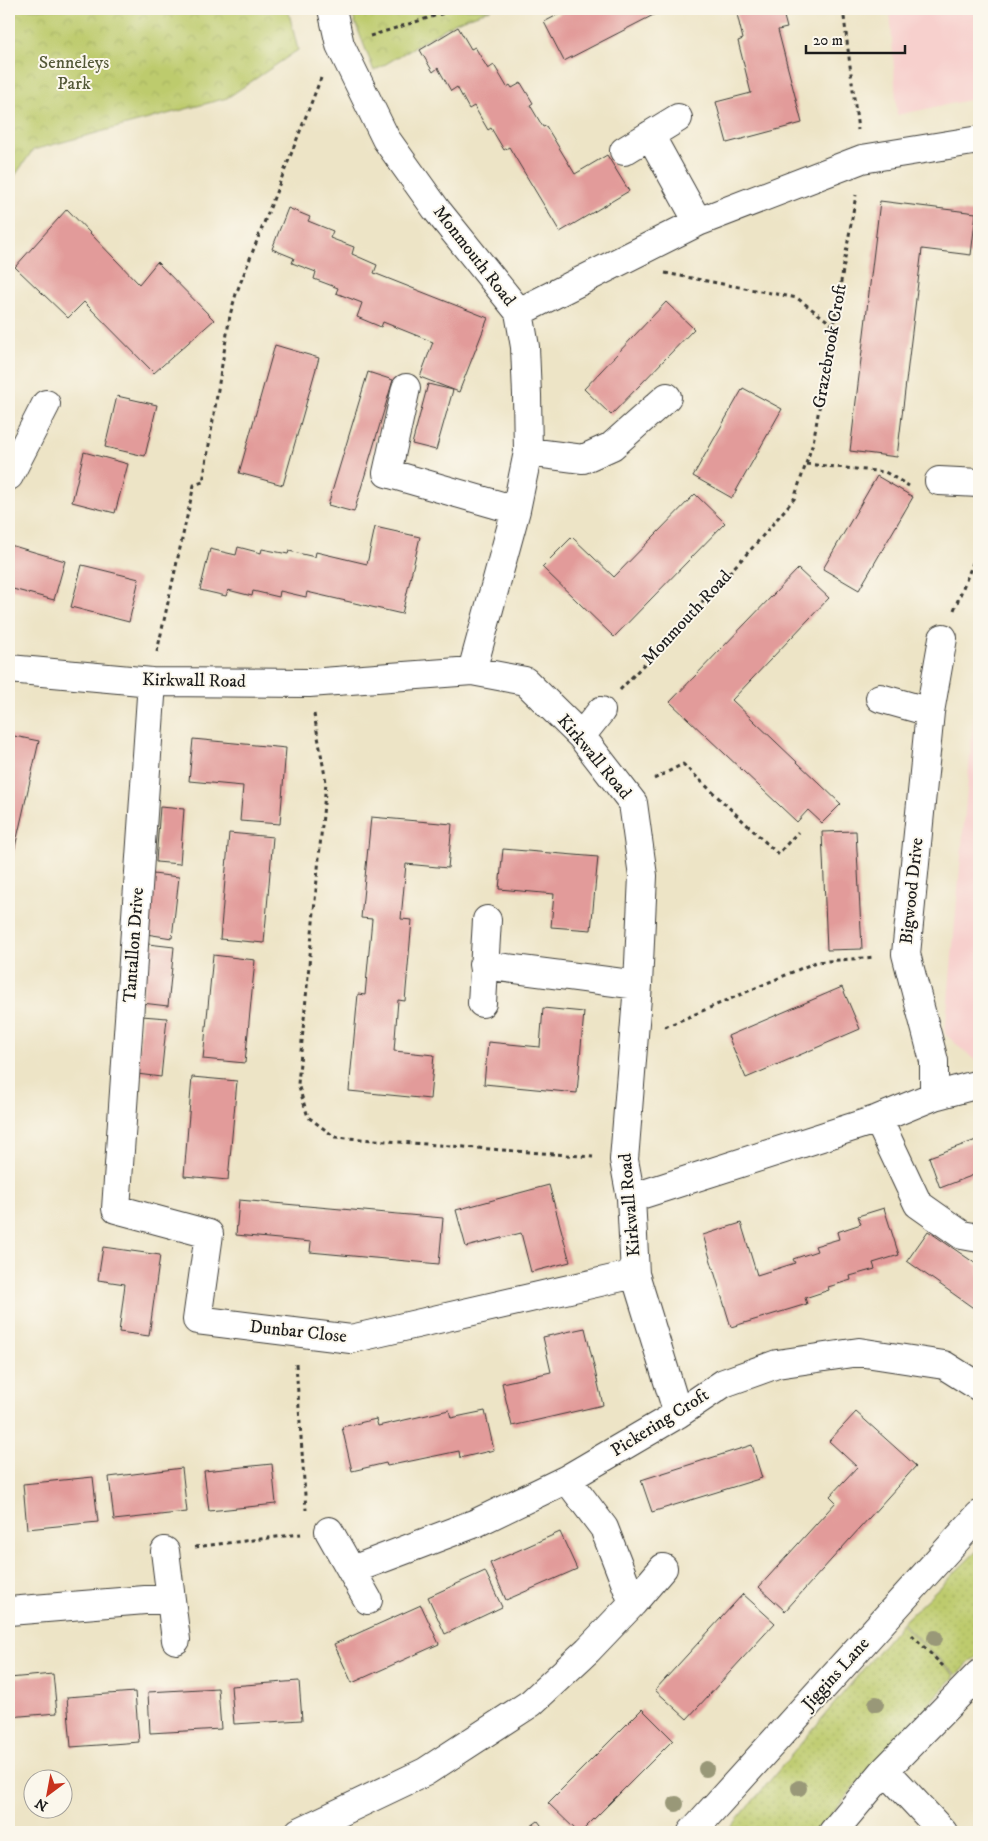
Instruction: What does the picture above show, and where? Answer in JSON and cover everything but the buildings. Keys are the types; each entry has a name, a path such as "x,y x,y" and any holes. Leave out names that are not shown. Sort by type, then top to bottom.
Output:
{"street":[{"name":"Monmouth Road","path":"332,9 340,45 386,139 436,209 519,312 525,356 528,452 516,510 472,671"},
{"path":"624,151 678,118"},
{"path":"650,135 698,222"},
{"path":"519,312 698,222 862,159 979,140"},
{"path":"406,388 387,473 516,510"},
{"path":"528,452 583,459 612,446 667,397"},
{"path":"12,461 46,404"},
{"path":"939,481 979,483"},
{"name":"Bigwood Drive","path":"934,1096 934,1060 906,954 930,712 943,638"},
{"name":"Kirkwall Road","path":"9,669 152,682 309,683 472,671 526,681 581,736 633,803 643,876 638,985 624,1160 632,1198 635,1274 678,1414"},
{"name":"Tantallon Drive","path":"116,1209 152,682"},
{"path":"880,698 930,712"},
{"path":"581,736 601,711"},
{"path":"482,1003 487,920"},
{"path":"483,965 638,985"},
{"path":"632,1198 878,1119 934,1096 979,1084"},
{"path":"878,1119 918,1204 962,1234 979,1238"},
{"name":"Dunbar Close","path":"116,1209 209,1234 197,1320 351,1339 635,1274"},
{"name":"Pickering Croft","path":"352,1570 476,1523 567,1479 678,1414 724,1383 777,1364 859,1352 944,1365 979,1387"},
{"path":"567,1479 604,1528 633,1603"},
{"name":"Jiggins Lane","path":"692,1832 979,1515"},
{"path":"319,1532 352,1570 368,1600"},
{"path":"165,1551 176,1640"},
{"path":"300,1832 425,1772 531,1703 588,1650 663,1568"},
{"path":"9,1610 170,1598"},
{"path":"833,1832 885,1770 972,1681"},
{"path":"885,1770 944,1832"}],"path":[{"path":"152,682 194,485 203,482 230,316 236,294 321,79 340,45 457,9"},
{"name":"Grazebrook Croft","path":"773,523 794,498 813,443 862,159 843,9"},
{"path":"662,273 797,298 833,325"},
{"path":"806,464 885,472 916,490 939,481"},
{"name":"Monmouth Road","path":"601,711 754,546 773,523"},
{"path":"943,638 979,548"},
{"path":"309,683 326,782 298,1084 308,1117 335,1137 624,1160"},
{"path":"647,782 683,764 778,854 798,832"},
{"path":"663,1028 816,962 906,954"},
{"path":"165,1551 319,1532 294,1332"},
{"path":"890,1613 972,1681"}],"shaded area":[{"path":"890,9 979,9 979,98 897,115"},
{"path":"979,656 979,1064 945,1034"}],"green space":[{"name":"Senneleys Park","path":"9,9 288,9 298,50 227,98 33,150 9,184"},
{"path":"350,9 492,9 456,22 374,71"},
{"path":"979,1549 979,1654 956,1675 902,1623"},
{"path":"901,1624 955,1676 880,1757 816,1832 727,1832"}]}
